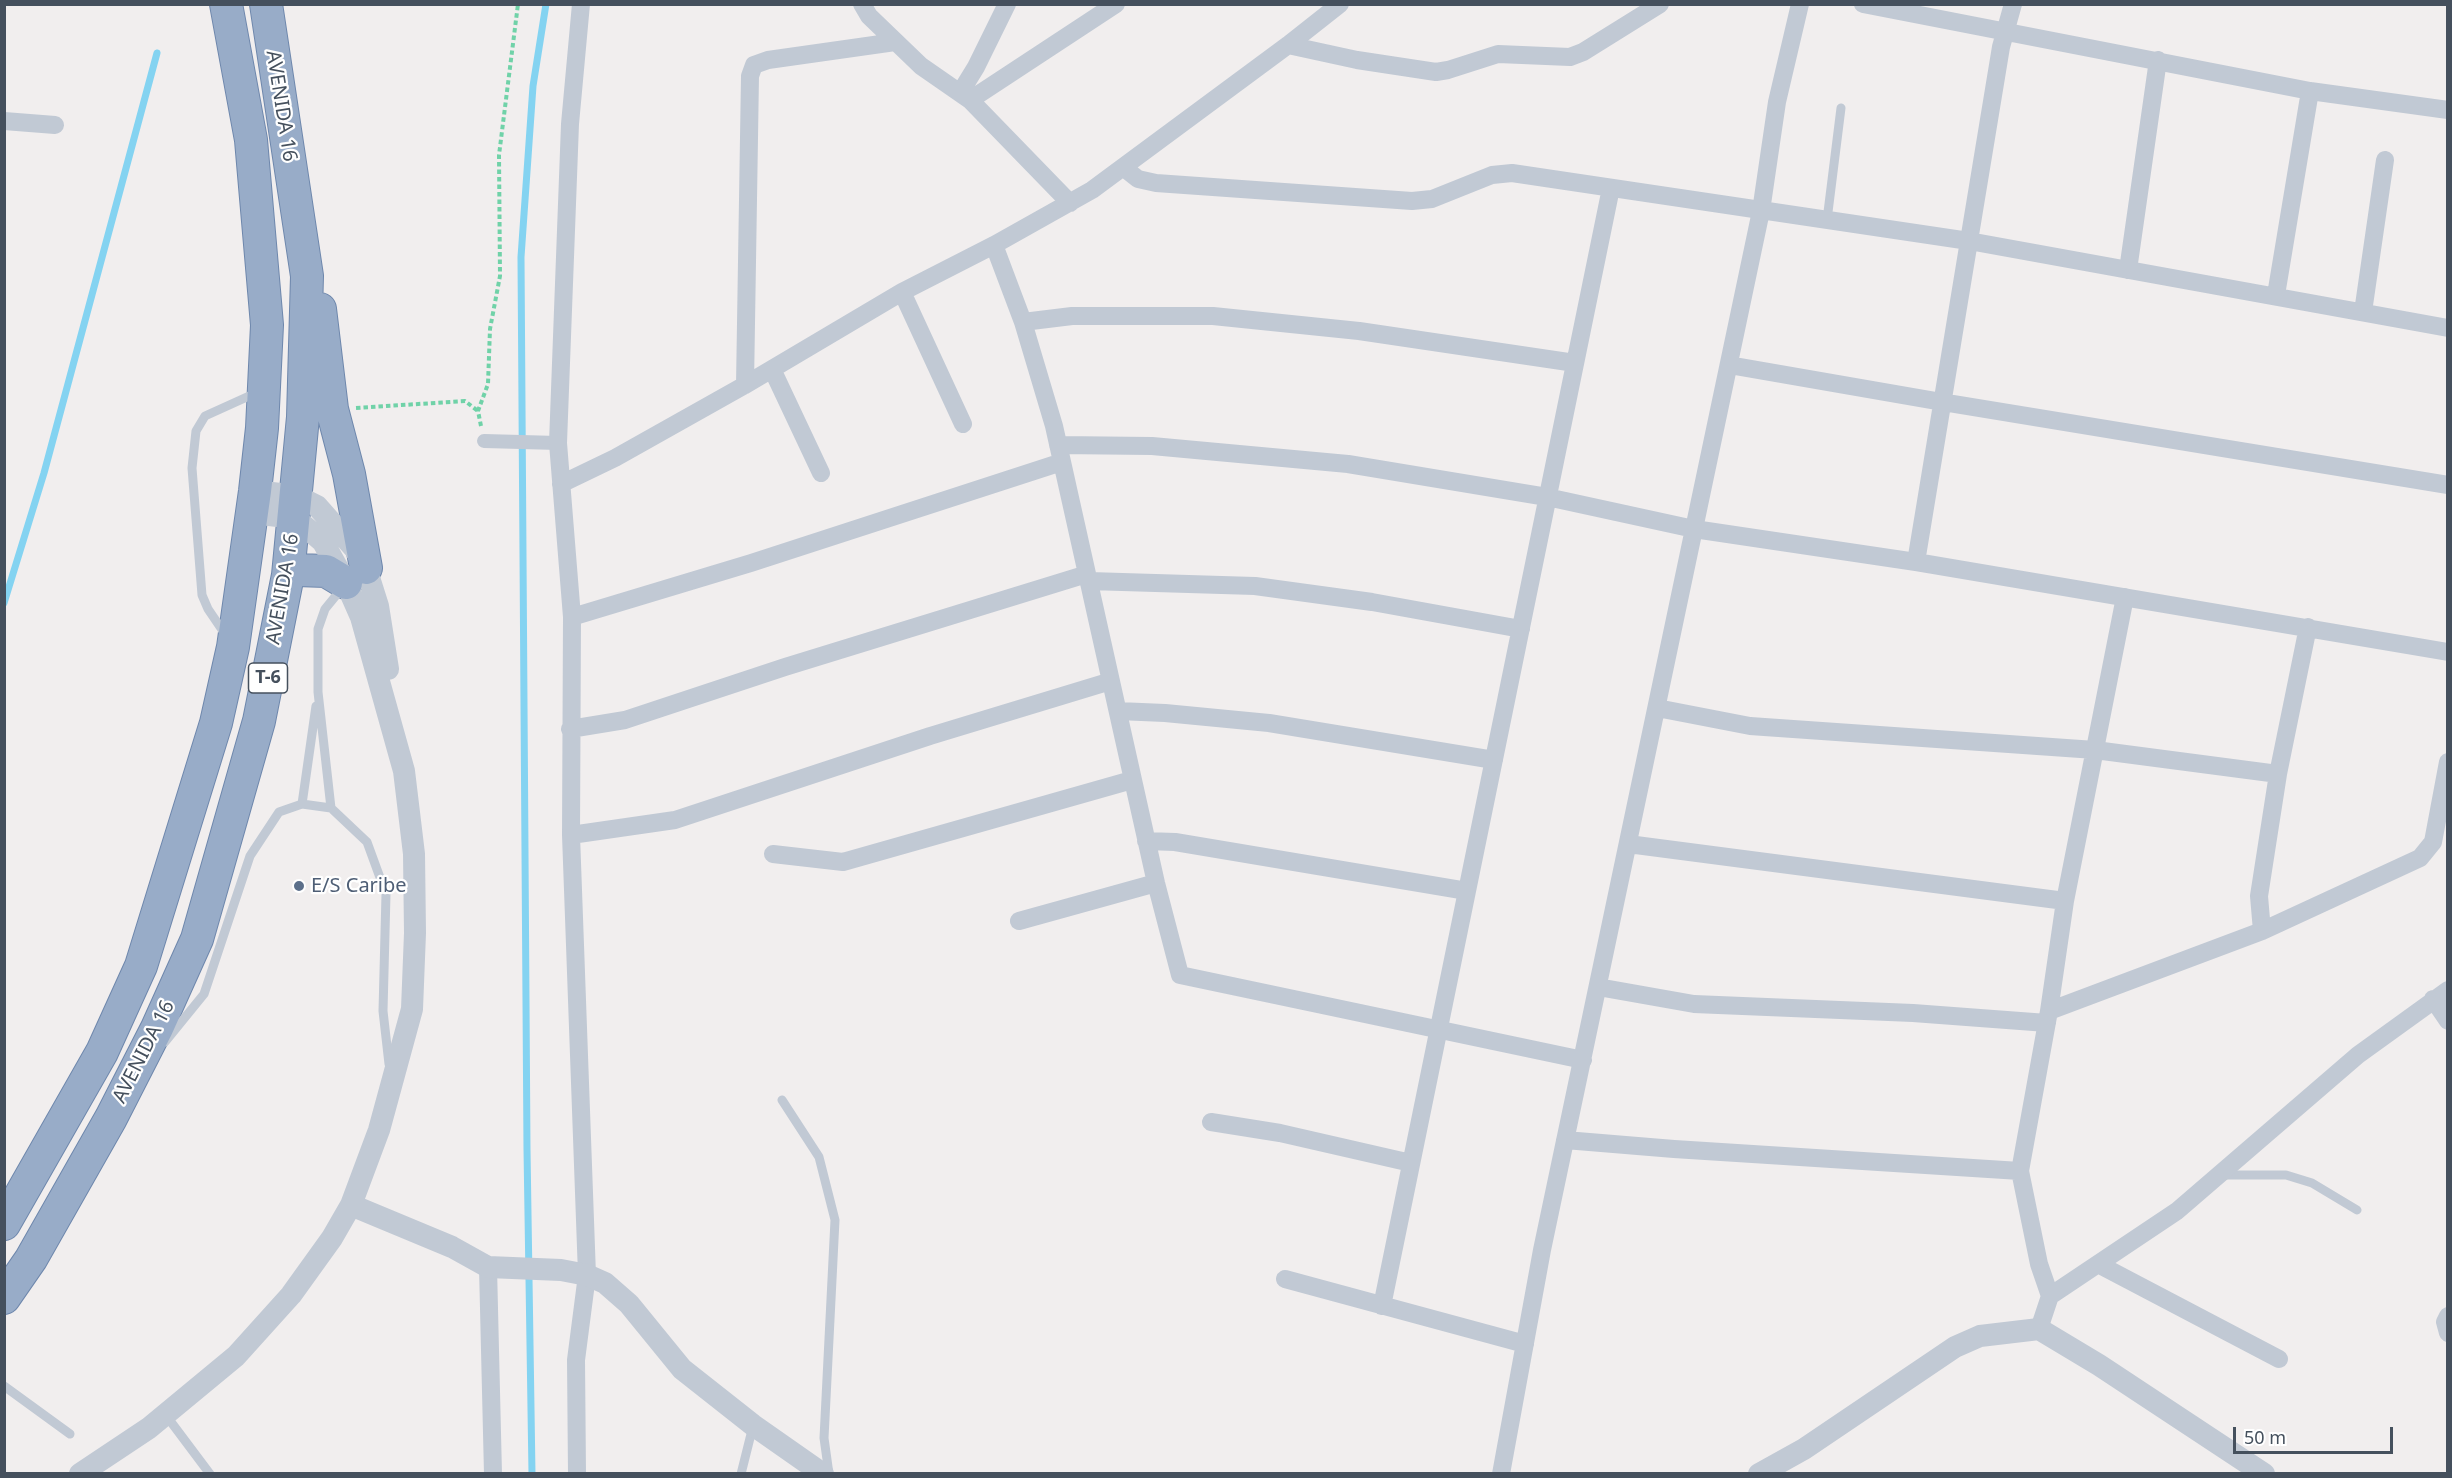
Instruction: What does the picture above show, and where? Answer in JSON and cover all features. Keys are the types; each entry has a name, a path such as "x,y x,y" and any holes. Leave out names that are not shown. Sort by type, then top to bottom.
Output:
{"highway":[{"name":"AVENIDA 16","path":"4,1224 102,1052 141,966 216,723 233,647 254,502 267,325 261,233 251,140 226,4"},
{"name":"AVENIDA 16","path":"4,1298 31,1258 123,1093 157,1028 197,939 259,721 288,575 296,507 303,417 307,276 266,4"},
{"name":"T-6","path":"307,276 322,314 332,409 349,474 356,575"},
{"path":"288,575 297,570 356,575"}],"street":[{"path":"577,1473 576,1360 587,1275 571,835 572,617 558,443 570,124 581,4"},
{"path":"965,96 976,67 1007,4"},
{"path":"965,96 1116,4"},
{"path":"561,484 615,458 746,385 902,292 1070,203 1124,168 1340,4"},
{"path":"1288,45 1357,60 1436,72 1498,54 1570,57 1583,52 1660,4"},
{"path":"1501,1473 1565,1140 1761,211 1777,102 1800,4"},
{"path":"1863,4 2310,91 2448,110"},
{"path":"1916,561 2005,33 2013,5"},
{"path":"869,8 896,42 921,66 965,96 1070,203"},
{"path":"746,385 750,76 754,65 768,60 896,42"},
{"path":"2128,270 2158,60"},
{"path":"2276,295 2310,91"},
{"path":"4,121 55,125"},
{"path":"2363,312 2385,160"},
{"path":"1124,168 1138,178 1156,183 1412,201 1432,199 1492,175 1512,172 1969,241 2448,328"},
{"path":"1382,1306 1611,188"},
{"path":"994,245 1023,322 1060,454 1146,841 1180,975 1582,1060"},
{"path":"902,292 963,424"},
{"path":"1023,322 1072,316 1213,316 1359,331 1575,363"},
{"path":"1728,365 2448,485"},
{"path":"772,369 821,473"},
{"path":"484,441 558,443"},
{"path":"572,617 751,563 1060,454 1152,446 1348,464 1547,497 1694,528 1916,561 2448,652"},
{"path":"80,1473 149,1428 236,1356 291,1295 332,1238 351,1205 379,1130 411,1009 415,933 414,854 405,771 361,617 356,575 323,542 296,507 254,502"},
{"path":"570,729 625,720 785,667 1088,578 1255,586 1372,602 1521,630"},
{"path":"2039,1329 2050,1296 2039,1264 2020,1171 2048,1017 2065,901 2126,597"},
{"path":"2262,931 2259,896 2278,774 2308,627"},
{"path":"571,835 675,820 930,736 1111,681"},
{"path":"1657,708 1750,726 2095,750 2278,774"},
{"path":"1118,711 1269,723 1494,760"},
{"path":"1598,987 1694,1004 2048,1017 2262,931 2420,858 2433,842 2448,762"},
{"path":"773,854 843,862 1132,780"},
{"path":"1146,841 1175,842 1467,891"},
{"path":"1628,844 2065,901"},
{"path":"1019,921 1156,883"},
{"path":"2050,1296 2177,1210 2358,1055 2440,994 2448,1021"},
{"path":"1211,1122 1280,1133 1411,1163"},
{"path":"1565,1140 2020,1171"},
{"path":"351,1205 496,1267 561,1270 587,1275 605,1283 629,1304 682,1369 753,1425 823,1473"},
{"path":"2098,1264 2279,1359"},
{"path":"493,1473 496,1267"},
{"path":"1285,1280 1525,1344"},
{"path":"2448,1316 2445,1322 2448,1333"},
{"path":"1759,1473 1804,1449 1955,1347 1980,1336 2039,1329 2099,1365 2264,1473"}],"lane":[{"path":"1827,220 1841,108"},
{"path":"233,647 208,609 202,595 200,540 192,468 196,430 205,416 264,389"},
{"path":"331,808 318,692 318,628 325,609 356,575"},
{"path":"302,804 318,692"},
{"path":"160,1048 204,994 250,856 279,812 302,804 331,808 367,842 386,894 383,1011 392,1082"},
{"path":"123,1093 153,1057"},
{"path":"782,1101 819,1157 835,1220 824,1438 829,1473"},
{"path":"2218,1175 2286,1175 2312,1183 2357,1210"},
{"path":"4,1386 70,1434"},
{"path":"165,1414 210,1473"},
{"path":"741,1473 753,1425"}],"path":[{"path":"484,441 478,411 488,384 490,329 500,276 499,155 518,4"},
{"path":"332,409 465,401 478,411"}],"waterway":[{"path":"532,1474 527,1149 521,257 533,86 546,4"},
{"path":"4,603 44,473 157,53"}],"place":[{"name":"E/S Caribe","path":"299,886"}]}
